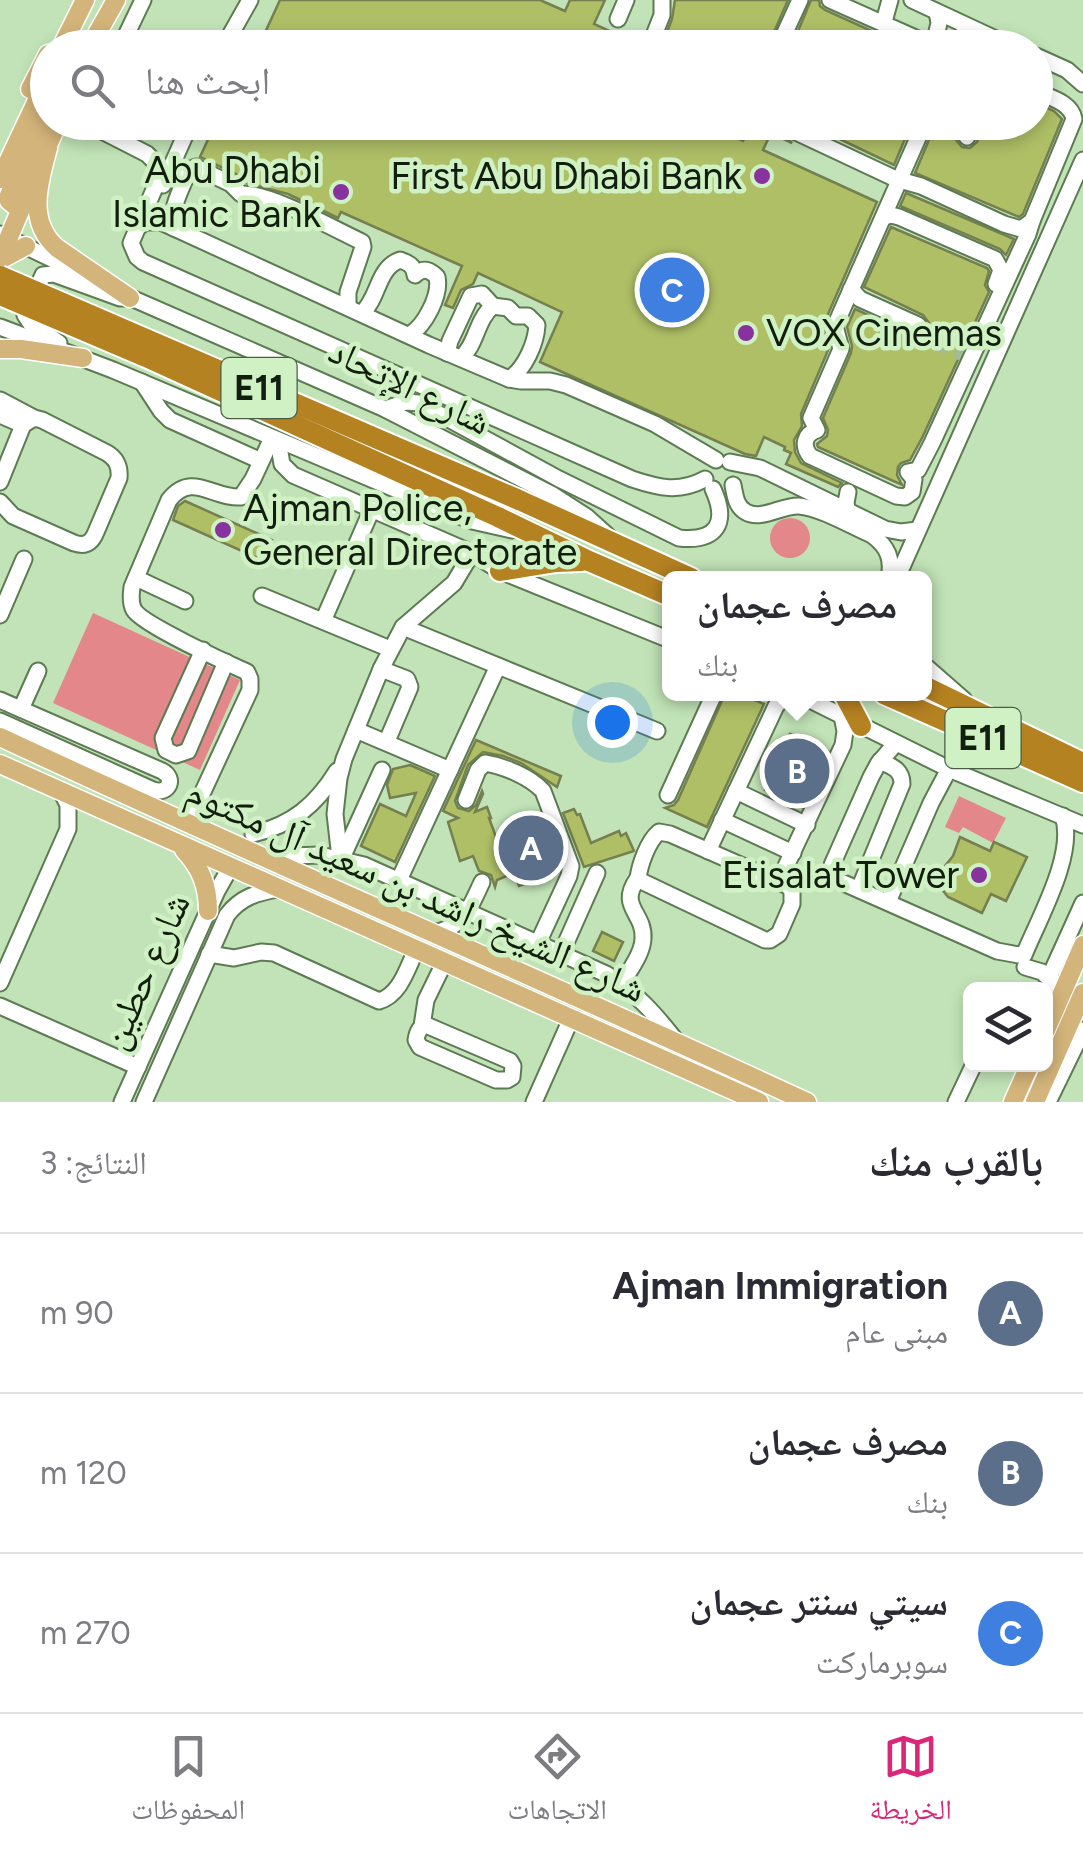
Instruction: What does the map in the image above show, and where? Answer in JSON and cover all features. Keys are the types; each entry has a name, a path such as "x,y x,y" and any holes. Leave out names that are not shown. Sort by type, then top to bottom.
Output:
{"highway":[{"name":"شارع الإتحاد","path":"0,276 676,571"},
{"name":"E11","path":"0,295 146,357 660,592"},
{"path":"500,571 588,561"},
{"name":"E11","path":"932,690 1082,762"},
{"path":"846,701 852,721"},
{"name":"E11","path":"900,701 1083,782"}],"main road":[{"path":"72,30 85,0"},
{"path":"99,30 116,0"},
{"path":"0,147 30,91"},
{"path":"0,179 30,115"},
{"path":"25,201 14,205 8,198 32,140"},
{"path":"0,259 3,240 51,140"},
{"path":"48,148 38,188 41,228 57,248 130,298"},
{"path":"0,259 26,246"},
{"path":"0,349 82,358"},
{"name":"شارع الشيخ راشد بن سعيد آل مكتوم","path":"0,737 807,1102"},
{"name":"شارع الشيخ راشد بن سعيد آل مكتوم","path":"0,764 760,1102"},
{"path":"177,843 198,866 208,910"},
{"path":"230,868 245,863 300,884 328,888"},
{"path":"1054,1003 1083,945"},
{"path":"1035,1102 1079,1021 1083,992"},
{"path":"1014,1102 1027,1072"}],"street":[{"path":"133,30 146,0"},
{"path":"233,30 250,0"},
{"path":"618,19 626,0"},
{"path":"656,30 662,15 662,0"},
{"path":"786,30 800,0"},
{"path":"830,0 903,30"},
{"path":"885,18 890,0"},
{"path":"912,0 968,30"},
{"path":"933,10 938,30"},
{"path":"908,28 920,14 933,10"},
{"path":"1053,64 1081,82"},
{"path":"1053,86 1064,79 1081,82"},
{"path":"917,140 835,329 841,349 811,418 816,430 808,435 805,444 813,458 900,498 914,488 914,479 908,472 920,468 992,316 1074,119 1068,105 1053,97"},
{"path":"117,140 147,154 158,164 159,178 132,243 143,262 632,480 660,488 709,484 724,491 734,482 757,475 778,478"},
{"path":"167,225 156,209 157,198 183,140"},
{"path":"809,140 896,186 1013,238 1021,253"},
{"path":"147,154 162,154 181,145"},
{"path":"896,571 1083,160"},
{"path":"167,225 188,170 196,167 231,184 240,194 273,202 362,242 348,292 355,310"},
{"path":"896,186 921,186 1012,228 1022,228 1032,221"},
{"path":"884,217 899,217 996,259 1001,270 992,296 992,316 1004,334"},
{"path":"138,227 146,222 167,225 509,379 566,385 655,424 723,461 736,473 734,482 740,508 748,514 757,516 785,507 807,507 872,535 890,558 892,571"},
{"name":"شارع الإتحاد","path":"3,240 26,246 130,298 385,408 571,505 616,544"},
{"path":"1021,253 1042,249"},
{"path":"355,310 368,307 392,263 408,263 415,275 428,270 437,277 439,288 418,329 410,335"},
{"path":"1013,272 1021,279 1023,292"},
{"path":"82,358 27,320 26,310 40,278 46,273 54,274 120,298 130,298"},
{"path":"844,307 860,306 916,328 860,300 852,289"},
{"path":"1004,294 1023,292"},
{"path":"454,356 469,350 483,315 493,306 508,308 516,316 528,316 538,332 521,369 509,379"},
{"path":"0,327 472,520 510,530 528,530"},
{"path":"983,382 974,360 996,353"},
{"path":"142,382 170,420 261,461"},
{"path":"967,418 959,394 983,382"},
{"path":"0,400 29,422"},
{"path":"385,408 406,402 424,406 680,538 699,538 720,521 722,512 709,484 708,466 723,461 760,468 885,529 917,530"},
{"path":"0,415 29,422 42,420 112,456 119,474 94,536 84,545 13,516 0,502"},
{"path":"0,482 29,422"},
{"path":"188,824 250,690 250,678 246,672 136,614 130,599 175,493 197,486 241,498 275,440"},
{"path":"275,440 282,464 293,475 472,553 500,571 662,637"},
{"path":"822,500 846,491 848,512"},
{"path":"323,621 372,508"},
{"path":"252,834 282,826 307,809 328,786 403,627 454,582 472,553"},
{"path":"0,616 5,591 24,559"},
{"path":"136,578 185,601"},
{"path":"262,596 390,649"},
{"path":"403,627 657,731"},
{"path":"203,650 164,738 166,750 176,755 188,751 226,662"},
{"path":"399,880 498,666"},
{"path":"381,669 407,680 410,687 387,742"},
{"path":"21,710 38,671"},
{"path":"932,672 975,709"},
{"path":"0,700 162,770 168,774 170,786 159,792 153,790 0,721"},
{"path":"668,795 711,701"},
{"path":"708,851 780,701"},
{"path":"812,701 949,768 1063,816 1083,829 1066,852 1022,960"},
{"path":"779,882 852,721"},
{"path":"356,730 450,770"},
{"path":"891,741 832,864 836,878 1051,974 1072,970"},
{"path":"888,902 949,768 964,758 1003,747"},
{"path":"341,858 336,796 344,759"},
{"path":"859,889 902,784 896,768 881,760"},
{"path":"466,800 478,770 485,764 536,783 543,790 571,866 538,943"},
{"path":"341,858 382,770"},
{"path":"0,983 68,829 69,813 61,791"},
{"path":"736,791 807,825"},
{"path":"68,829 85,815 102,809"},
{"path":"1063,816 1066,852"},
{"path":"722,820 793,853"},
{"path":"320,855 336,832"},
{"path":"622,984 643,939 641,923 629,898 631,888 652,839 660,832 779,882 792,891 792,904 778,934 765,940 638,878"},
{"path":"262,858 320,855 364,864 622,984 647,1005 677,1042"},
{"name":"شارع حطين","path":"122,1102 230,868"},
{"path":"561,954 597,874"},
{"path":"433,932 451,928 467,914 482,882"},
{"name":"شارع حطين","path":"144,1102 227,915 252,894 278,889"},
{"path":"1054,1003 1051,974 1083,903"},
{"path":"467,914 475,950"},
{"path":"209,954 234,958 274,953 379,1001 394,994 416,950"},
{"path":"422,1026 510,1061 512,1076 496,1080 420,1046 416,1040 426,1000 444,963"},
{"path":"165,1055 165,1043 179,1006 174,998 169,998"},
{"path":"0,1006 138,1067"},
{"path":"534,1102 570,1018"},
{"path":"1048,1102 1079,1021"},
{"path":"956,1102 970,1072"}],"shaded area":[{"path":"790,518 804,524 810,538 804,552 790,558 776,552 770,538 776,524"},
{"path":"93,613 240,680 200,770 53,703"},
{"path":"959,796 1006,818 993,843 963,827 959,833 945,827"}],"building":[{"path":"280,0 540,0 565,11 570,0 605,0 594,24 607,30 266,30"},
{"path":"675,0 788,0 775,30 668,30"},
{"path":"811,0 819,0 825,10 869,30 798,30"},
{"path":"1053,111 1062,119 1023,214 1019,217 915,173 929,140 956,140 962,147 970,148 977,142 1053,140"},
{"path":"208,140 768,140 763,150 877,202 825,321 829,348 794,440 801,463 842,483 838,487 786,464 791,453 764,437 756,456 745,454 540,362 562,312 478,273 473,284 461,290 453,308 445,305 462,266 341,212 338,218 288,194 246,183 200,157"},
{"path":"842,140 904,140 894,165"},
{"path":"906,193 1014,239 1006,255 900,206"},
{"path":"891,227 989,271 985,285 989,292 922,438 910,460 898,467 902,485 817,444 827,436 823,418 851,353 847,327 855,309 914,336 924,335 929,329 923,315 864,287"},
{"name":"Ajman Police, General Directorate","path":"185,501 272,540 270,551 262,560 173,520 178,506"},
{"path":"722,701 764,704 707,827 665,808 678,800"},
{"path":"790,734 828,751 802,807 765,790"},
{"path":"476,740 561,776 557,787 521,763 483,752 468,765 455,801 458,808 469,811 482,791 475,812 487,807 500,848 546,830 558,872 519,886 514,873 497,880 495,887 491,875 479,871 473,856 460,861 448,822 458,818 443,811"},
{"path":"410,765 435,776 395,862 361,846 380,804 406,816 416,793 390,798 387,785 393,769"},
{"path":"574,809 580,814 591,843 619,831 621,836 626,833 634,851 584,867 563,813"},
{"name":"Etisalat Tower","path":"960,837 990,851 994,842 1027,857 1006,901 991,894 982,913 948,897 941,888 941,871 953,856"},
{"path":"602,932 623,942 614,961 593,951"}],"tunnel":[{"path":"914,332 974,359"}],"place":[{"name":"First Abu Dhabi Bank","path":"762,176"},
{"name":"Abu Dhabi Islamic Bank","path":"341,192"},
{"name":"سيتي سنتر عجمان","path":"672,290"},
{"name":"VOX Cinemas","path":"746,333"},
{"name":"Ajman Police, General Directorate","path":"223,530"},
{"name":"مصرف عجمان","path":"797,771"},
{"name":"Ajman Immigration","path":"531,848"},
{"name":"Etisalat Tower","path":"979,875"}]}
